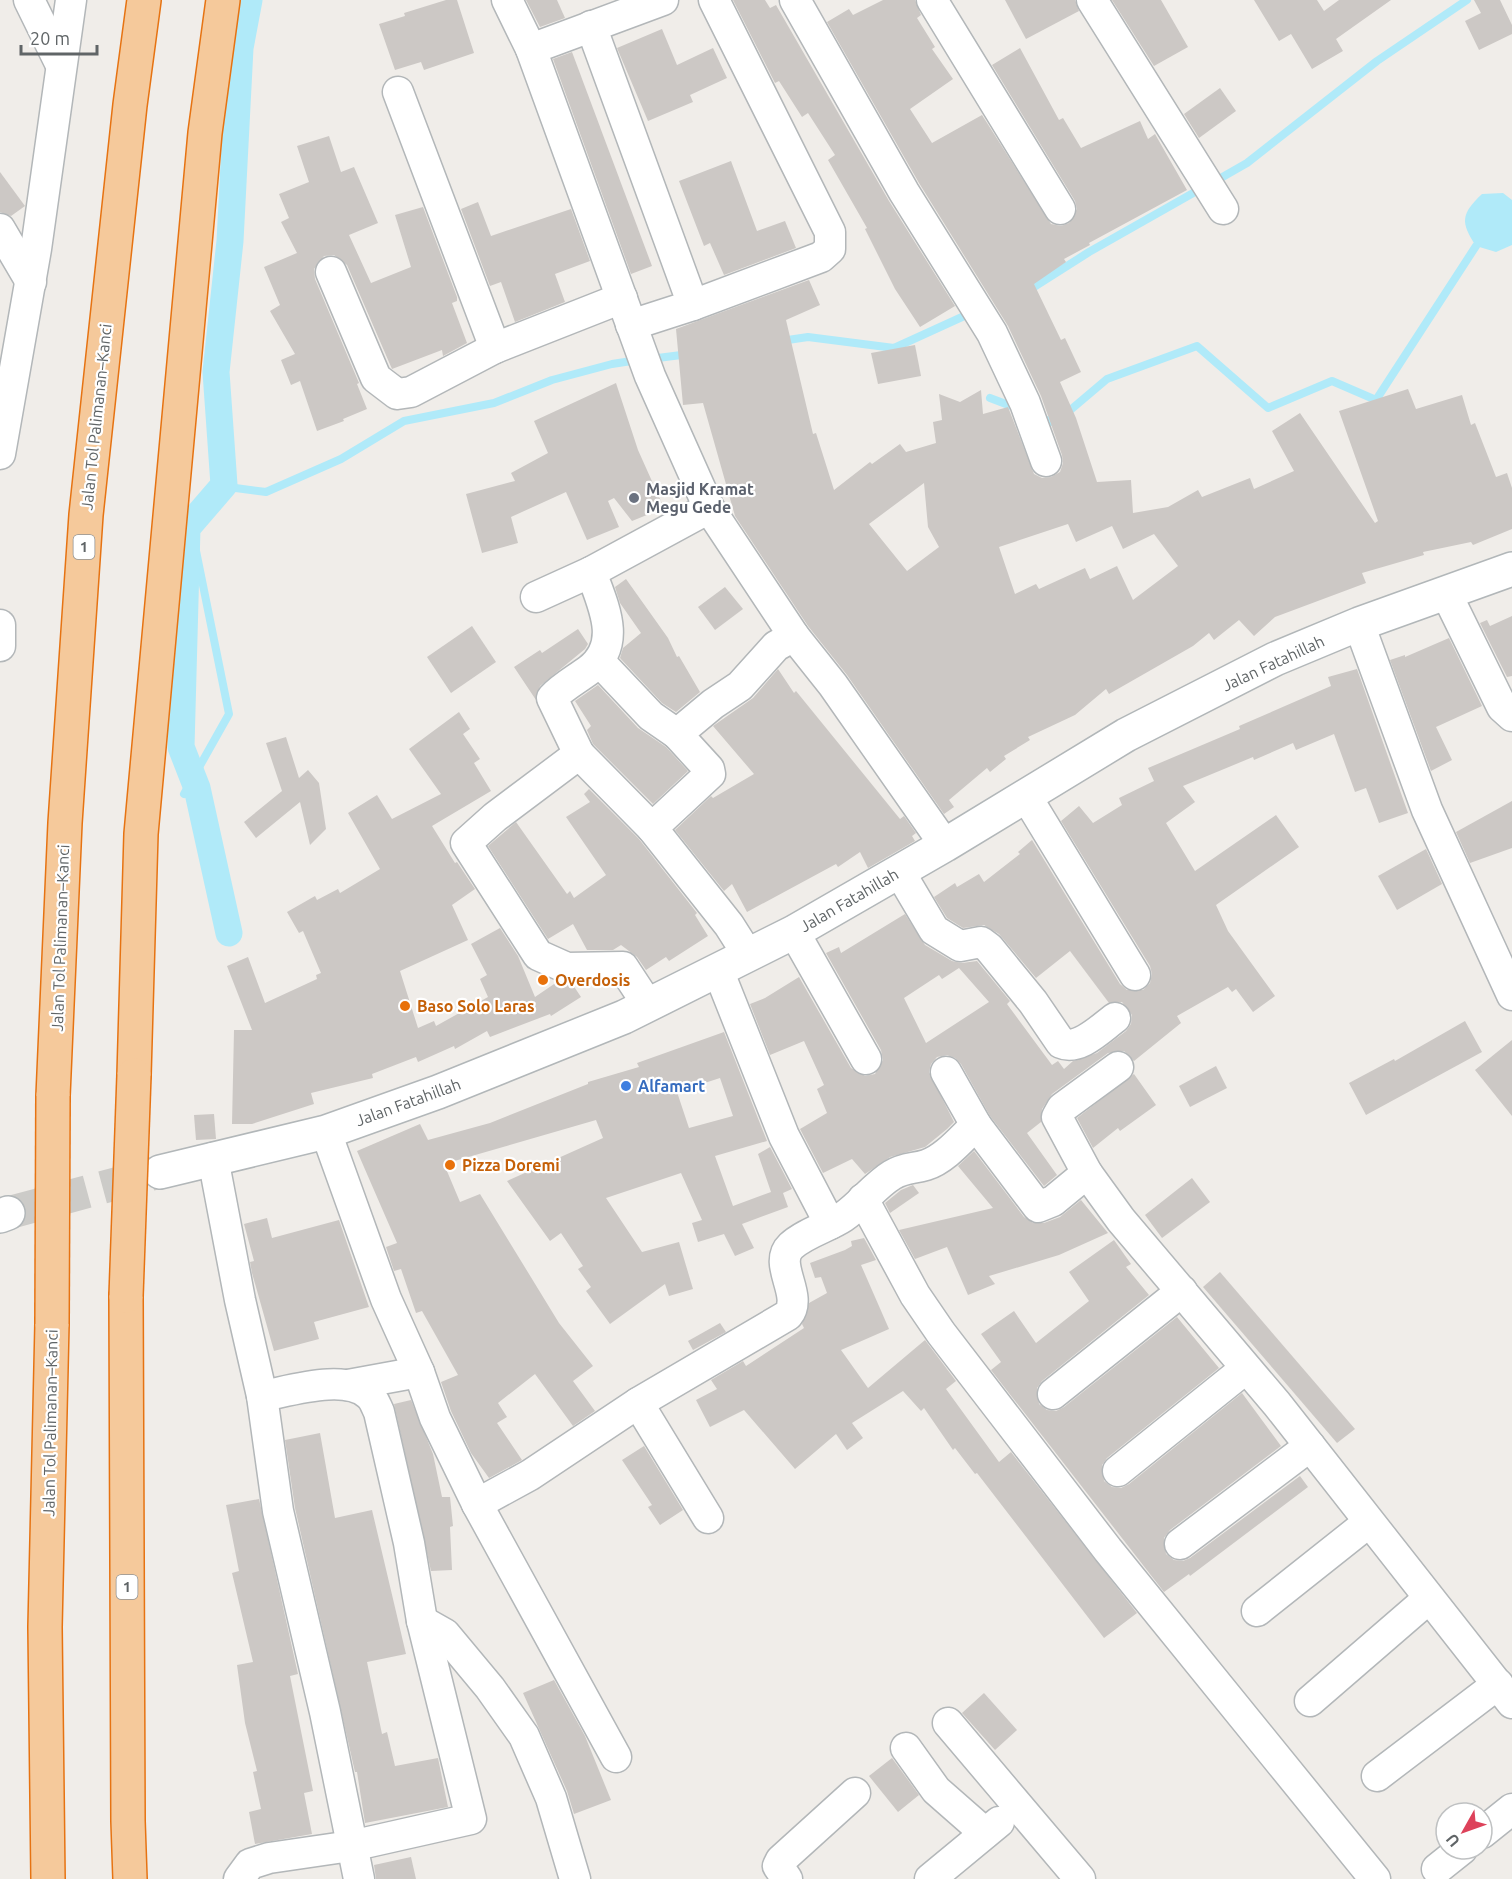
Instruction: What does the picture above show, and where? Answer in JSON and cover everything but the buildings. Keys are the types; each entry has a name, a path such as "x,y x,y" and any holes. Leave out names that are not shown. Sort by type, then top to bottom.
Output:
{"highway":[{"name":"Jalan Tol Palimanan–Kanci","path":"48,1879 45,1627 52,1324 53,1096 65,823 86,515 128,117 144,0"},
{"name":"1","path":"130,1879 126,1296 141,834 204,144 223,0"}],"street":[{"path":"29,0 61,65"},
{"path":"1,444 31,282 71,0"},
{"path":"507,0 531,49 636,337 709,508 794,636 833,685 945,845"},
{"path":"531,49 663,0"},
{"path":"331,272 376,378 392,393 400,395 411,392 495,348 636,337 693,305 821,257 830,249 830,232 714,0"},
{"path":"795,0 904,192 992,333 1030,416 1046,461"},
{"path":"932,0 1060,209"},
{"path":"1092,0 1217,201"},
{"path":"591,26 693,305"},
{"path":"398,92 495,348"},
{"path":"0,229 31,282"},
{"path":"536,597 591,572 709,508"},
{"name":"Jalan Fatahillah","path":"160,1172 326,1132 438,1092 648,1005 794,932 1137,730 1275,659 1359,624 1512,568"},
{"path":"591,572 609,626 608,646 599,661 552,698 579,754 652,828 729,925 748,955"},
{"path":"1446,592 1502,707 1512,716"},
{"path":"1359,624 1428,810 1512,995"},
{"path":"0,625 0,646"},
{"path":"677,734 712,704 740,686 776,646 794,636"},
{"path":"599,661 651,716 677,734 709,769 710,774 652,828"},
{"path":"579,754 495,817 468,839 466,846 537,955 567,968 623,967 648,1005"},
{"path":"1026,796 1135,975"},
{"path":"899,871 934,930 960,946 981,942 989,948 1033,1002 1061,1043 1067,1046 1077,1045 1115,1018"},
{"path":"794,932 866,1059"},
{"path":"718,970 784,1136 830,1224"},
{"path":"1118,1067 1062,1108 1057,1117 1087,1173 1120,1220 1310,1446 1428,1599 1505,1693 1377,1776"},
{"path":"946,1072 976,1125 1038,1207 1053,1201 1087,1173"},
{"path":"477,1504 530,1474 638,1403 788,1315 793,1309 794,1301 786,1268 787,1253 792,1246 846,1215 890,1177 908,1167 927,1165 938,1159 976,1125"},
{"path":"326,1132 386,1299 419,1372 435,1418 477,1504 616,1757"},
{"path":"213,1158 240,1300 262,1396 278,1511 359,1879"},
{"path":"862,1199 915,1295 941,1333 1108,1550 1375,1879"},
{"path":"1053,1394 1182,1291"},
{"path":"1118,1471 1245,1369"},
{"path":"262,1396 315,1387 348,1385 419,1372"},
{"path":"239,1879 250,1864 269,1858 351,1846 471,1819 422,1621 409,1543 379,1412 371,1396 348,1385"},
{"path":"638,1403 708,1518"},
{"path":"1180,1544 1310,1446"},
{"path":"1257,1611 1369,1522"},
{"path":"1310,1701 1428,1599"},
{"path":"422,1621 446,1634 490,1688 524,1736 551,1798 575,1879"},
{"path":"948,1723 1080,1879"},
{"path":"906,1748 936,1790 985,1833"},
{"path":"787,1879 778,1866 781,1860 855,1793"},
{"path":"930,1879 1018,1807"},
{"path":"1494,1823 1512,1809"},
{"path":"1437,1869 1447,1861"}],"water":[{"path":"1503,193 1512,200 1512,245 1496,252 1476,246 1465,224 1470,207 1482,194"}],"waterway":[{"path":"229,933 197,788 181,747 187,528 224,485 216,372 230,241 240,48 249,0"},
{"path":"1212,183 1247,163 1377,61 1467,0"},
{"path":"1026,292 1089,252 1202,188"},
{"path":"1038,417 1055,423 1107,379 1197,346 1268,408 1332,381 1376,400 1476,246"},
{"path":"781,341 808,337 894,348 973,312"},
{"path":"650,359 689,354"},
{"path":"184,794 229,714 192,531 228,487 266,492 341,459 404,421 494,403 552,380 612,364 638,360"},
{"path":"990,398 1019,409"}],"tunnel":[{"path":"8,1213 156,1173"}],"place":[{"name":"Masjid Kramat Megu Gede","path":"634,498"},
{"name":"Overdosis","path":"543,980"},
{"name":"Baso Solo Laras","path":"405,1006"},
{"name":"Alfamart","path":"626,1086"},
{"name":"Pizza Doremi","path":"450,1165"}]}
